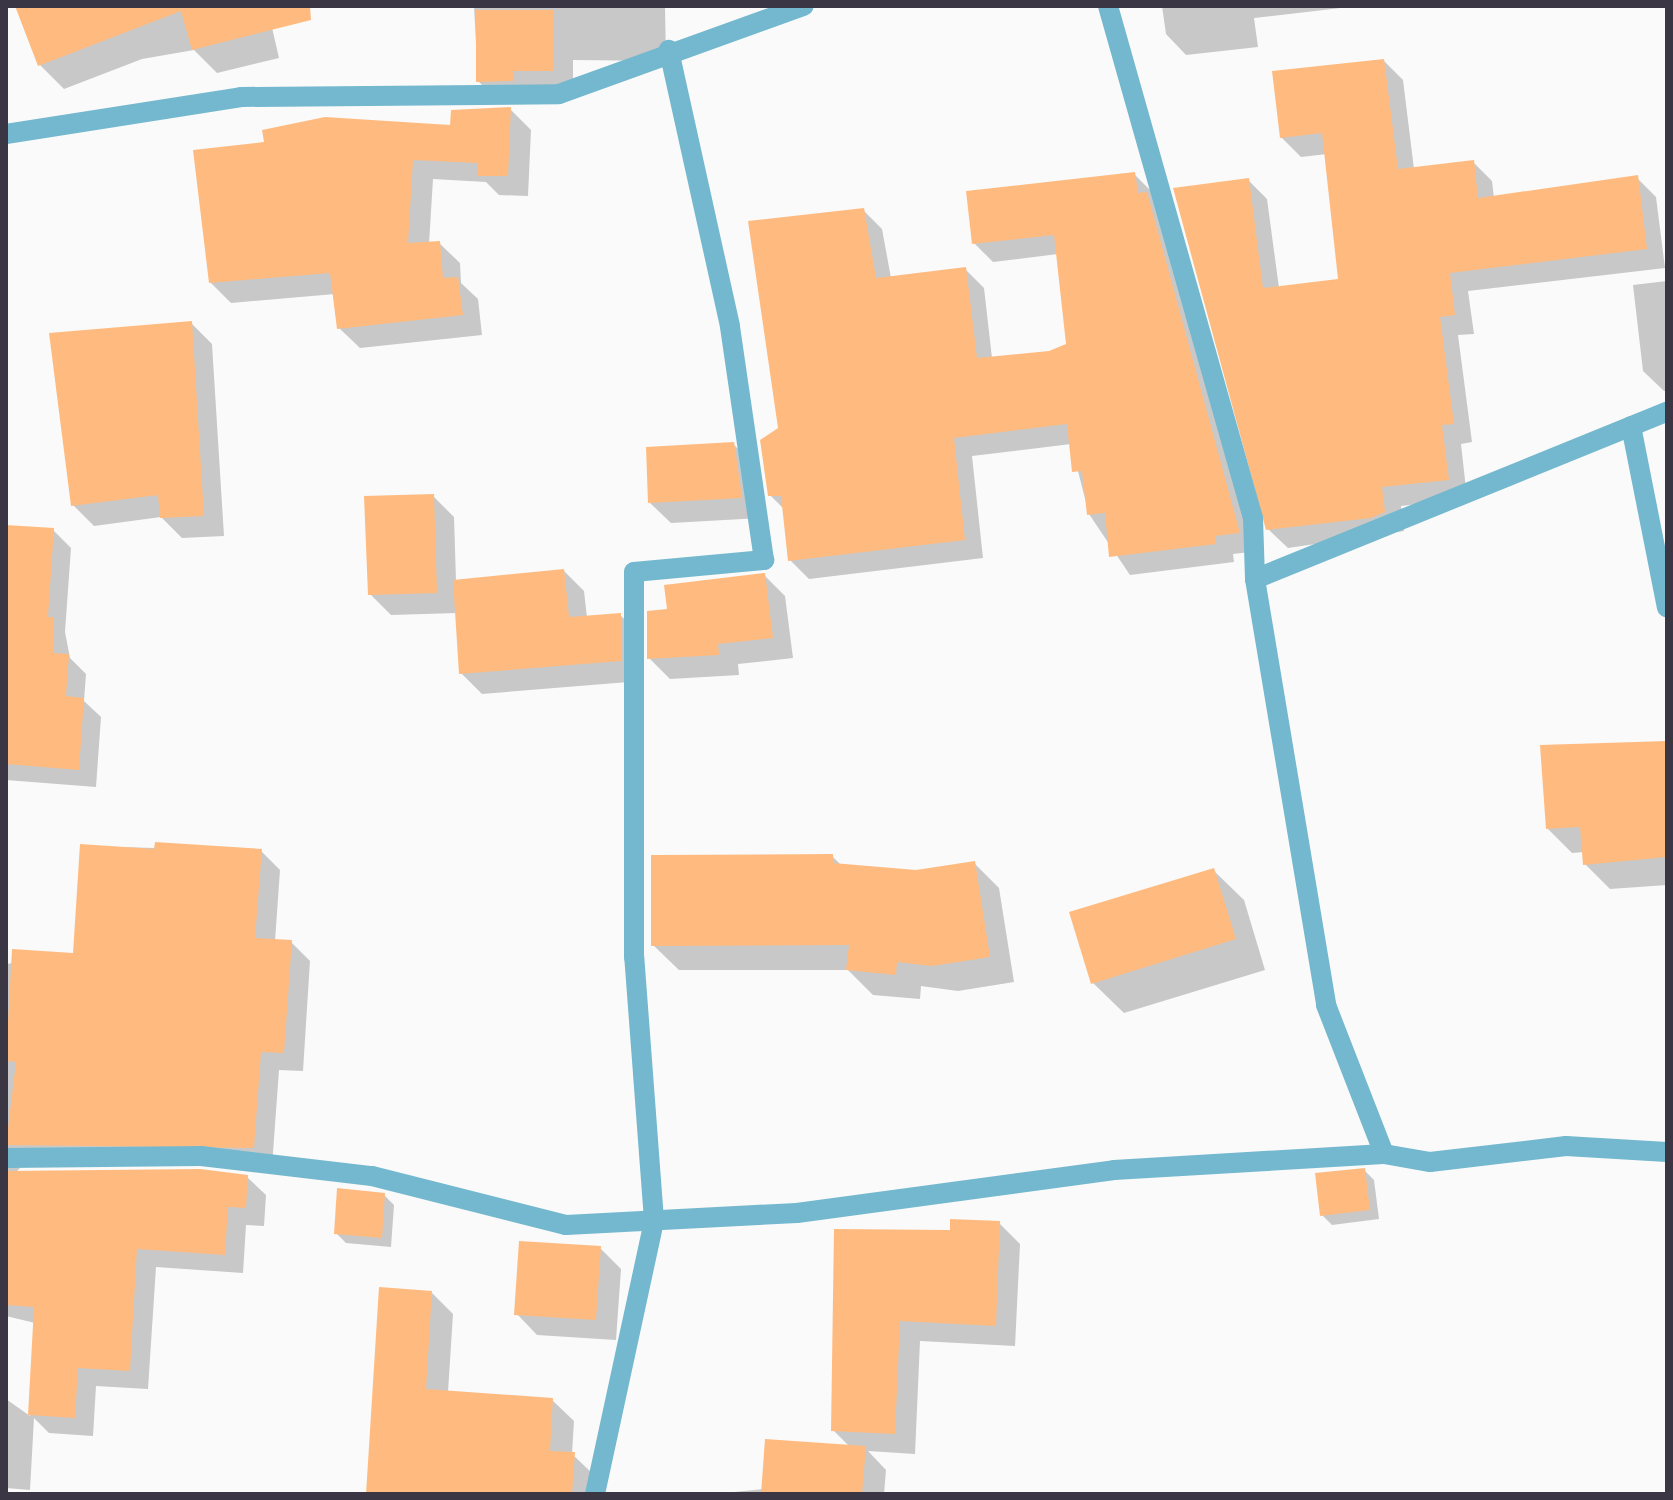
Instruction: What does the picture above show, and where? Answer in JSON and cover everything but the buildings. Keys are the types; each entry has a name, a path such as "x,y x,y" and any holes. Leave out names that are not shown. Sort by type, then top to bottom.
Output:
{"street":[{"path":"6,134 241,97 559,94 669,50 804,6"},
{"path":"1108,6 1253,518 1255,579 1326,1005 1384,1154"},
{"path":"595,1494 654,1220 634,957 634,572 764,560 730,326 669,50"},
{"path":"1255,579 1667,412"},
{"path":"1631,426 1667,607"},
{"path":"6,1158 201,1156 372,1176 566,1225 797,1213 1114,1170 1384,1154 1430,1162 1566,1146 1667,1152"}]}
